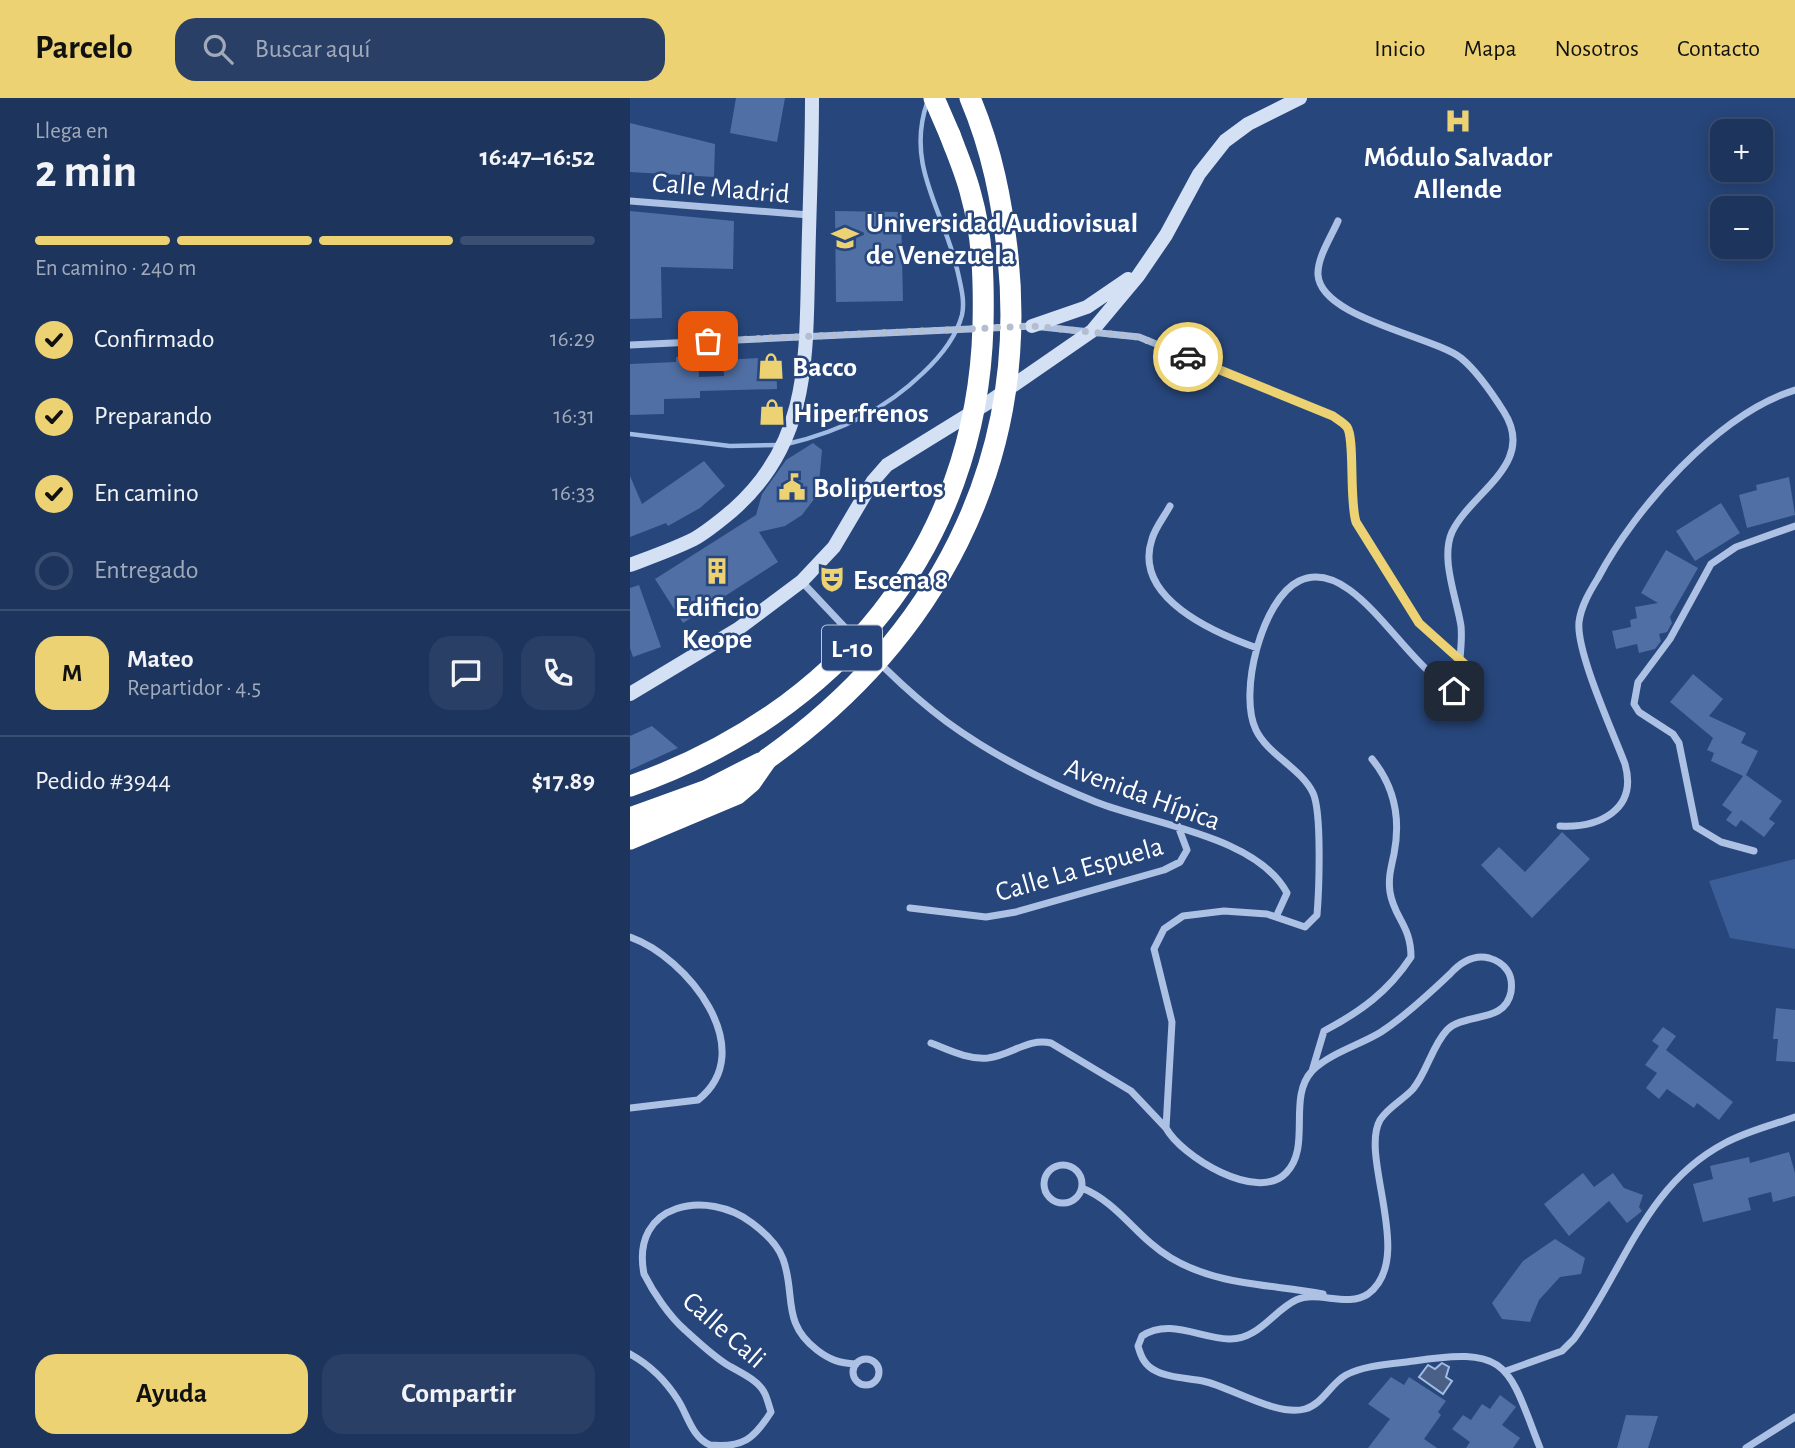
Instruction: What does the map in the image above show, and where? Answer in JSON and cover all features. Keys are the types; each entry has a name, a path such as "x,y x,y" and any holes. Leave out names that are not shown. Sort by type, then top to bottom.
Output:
{"highway":[{"name":"L-10","path":"630,786 711,752 757,726 814,685 891,602 940,517 958,473 974,417 981,364 984,293 972,195 934,98"},
{"name":"L-10","path":"630,818 707,790 767,760 845,698 914,619 954,551 979,499 990,462 1011,358 1012,318 1001,198 982,127 970,98"},
{"name":"L-10","path":"630,839 737,794 751,782 767,760"}],"street":[{"path":"630,565 696,538 744,500 777,459 792,424 801,391 806,337 812,98"},
{"path":"630,694 718,642 802,581 834,548 873,481 887,465 989,402 1092,331 1146,265 1199,174 1225,141 1248,124 1300,98"},
{"name":"Calle Madrid","path":"630,201 809,215"},
{"path":"1338,221 1318,265 1318,278 1323,289 1349,310 1459,357 1479,376 1500,406 1511,434 1506,469 1471,502 1450,536 1451,581 1461,629 1460,658"},
{"path":"1032,326 1087,307 1146,265"},
{"path":"630,345 1032,326 1092,331 1139,337 1333,416 1346,426 1352,438 1351,505 1356,522 1419,623 1477,675 1473,691 1454,691 1438,680 1366,602 1321,577 1305,578 1290,585 1278,599 1257,648 1251,702 1256,732 1303,778 1313,794 1319,814 1317,915 1304,927 1276,917 1224,911 1183,916 1164,929 1157,938 1156,962 1172,1022 1166,1128"},
{"path":"1560,826 1591,826 1614,811 1628,786 1625,764 1579,634 1582,610 1597,579 1636,517 1677,470 1760,407 1795,390"},
{"path":"1170,506 1152,539 1149,555 1157,586 1180,611 1234,640 1257,648"},
{"path":"1755,851 1721,842 1696,827 1679,743 1672,734 1639,712 1634,704 1634,692 1638,682 1670,639 1711,564 1737,547 1795,526"},
{"name":"Avenida Hípica","path":"802,581 894,677 947,722 1011,762 1050,782 1135,816 1178,826 1212,838 1279,877 1287,893 1276,917"},
{"path":"930,1043 970,1058 990,1058 1037,1040 1051,1043 1130,1091 1166,1128 1171,1137 1219,1172 1256,1183 1279,1179 1294,1161 1304,1088 1312,1072 1324,1031 1372,1002 1388,988 1411,957 1407,927 1390,894 1389,874 1397,831 1396,808 1388,778 1372,759"},
{"name":"Calle La Espuela","path":"910,908 986,916 1016,912 1164,870 1180,862 1187,850 1178,826"},
{"path":"630,937 651,946 689,979 714,1018 722,1036 723,1051 718,1079 698,1100 630,1108"},
{"path":"1312,1072 1382,1031 1459,963 1485,957 1498,961 1508,970 1511,981 1506,1005 1495,1013 1447,1030 1413,1089 1380,1121 1375,1158 1388,1218 1379,1280 1366,1295 1344,1299 1304,1298 1294,1301 1260,1329 1233,1339 1159,1328 1142,1336 1138,1346 1146,1365 1158,1373 1205,1382 1272,1406 1298,1410 1314,1405 1347,1374 1450,1355 1474,1355 1496,1363 1506,1371 1519,1392 1540,1448"},
{"path":"1506,1371 1562,1351 1574,1339 1652,1207 1676,1178 1727,1141 1795,1117"},
{"path":"1082,1188 1071,1201 1059,1203 1046,1192 1044,1180 1051,1169 1064,1165 1076,1170 1082,1188 1114,1206 1139,1232 1170,1257 1195,1269 1241,1284 1295,1289 1344,1299"},
{"name":"Calle Cali","path":"630,1354 648,1364 668,1386 679,1401 692,1428 704,1443 737,1446 756,1436 771,1412 764,1390 724,1363 682,1328 644,1274 638,1256 638,1237 658,1212 686,1203 722,1208 751,1222 777,1246 783,1259 791,1310 804,1340 828,1358 856,1364"},
{"path":"1746,1448 1795,1417"}],"shaded area":[{"path":"1795,859 1795,949 1730,938 1709,881"},
{"path":"1442,1363 1449,1367 1446,1377 1452,1381 1443,1394 1419,1377 1428,1365 1435,1369"}],"building":[{"path":"736,98 785,98 777,142 730,133"},
{"path":"630,123 715,144 714,177 630,172"},
{"path":"630,211 734,221 733,269 661,267 662,318 630,319"},
{"path":"835,211 901,212 903,301 836,302"},
{"path":"698,356 699,377 724,376 723,360 776,357 777,389 700,391 700,398 664,399 664,414 630,415 630,364 676,362 676,357"},
{"name":"Edificio Keope","path":"813,443 822,450 818,494 802,515 785,526 759,532 778,562 683,623 655,579 756,515 762,494 786,460"},
{"path":"704,461 725,486 700,508 668,526 666,523 630,537 630,476 642,504"},
{"path":"1789,477 1795,515 1747,528 1739,495 1757,490 1756,485"},
{"path":"1721,503 1740,533 1695,561 1676,531"},
{"path":"1666,550 1698,568 1670,617 1672,623 1667,632 1659,634 1661,641 1655,649 1639,653 1637,644 1616,649 1612,631 1631,627 1630,620 1637,618 1635,607 1658,603 1641,593"},
{"path":"639,585 661,647 633,657 630,648 630,588"},
{"path":"1693,674 1723,699 1709,716 1746,733 1741,743 1758,751 1746,775 1782,801 1769,819 1775,823 1764,837 1741,820 1736,827 1726,820 1732,812 1722,805 1743,776 1711,761 1714,753 1707,750 1713,738 1670,702"},
{"path":"652,726 678,748 630,770 630,736"},
{"path":"1562,832 1590,859 1532,918 1481,865 1499,847 1525,872"},
{"path":"1776,1008 1795,1010 1795,1062 1776,1061 1778,1039 1773,1039"},
{"path":"1663,1027 1676,1036 1666,1050 1733,1102 1719,1120 1697,1103 1694,1108 1667,1089 1659,1099 1646,1088 1657,1073 1645,1065 1659,1046 1652,1041"},
{"path":"1789,1152 1795,1173 1795,1196 1773,1202 1771,1192 1748,1198 1751,1210 1703,1222 1693,1184 1713,1179 1710,1166 1749,1157 1750,1163"},
{"path":"1583,1173 1594,1187 1613,1173 1624,1188 1643,1195 1639,1207 1642,1211 1627,1223 1609,1201 1569,1236 1544,1204"},
{"path":"1555,1239 1585,1258 1581,1274 1560,1277 1539,1300 1530,1322 1502,1319 1492,1303 1523,1261"},
{"path":"1391,1377 1404,1385 1409,1377 1446,1401 1438,1412 1441,1415 1424,1439 1437,1448 1368,1448 1390,1419 1368,1404"},
{"path":"1500,1395 1516,1407 1502,1425 1520,1438 1513,1448 1466,1448 1470,1442 1452,1429 1463,1415 1471,1420 1482,1404 1490,1409"},
{"path":"1626,1415 1658,1416 1648,1448 1617,1448"}],"waterway":[{"path":"787,444 843,426 893,398 923,373 947,347 959,323 963,304 958,273 924,169 921,126 927,103"},
{"path":"630,434 730,446 779,445"}],"way so far":[{"path":"708,341 1032,326 1139,337 1188,357"}],"place":[{"name":"Módulo Salvador Allende","path":"1458,121"},
{"name":"Universidad Audiovisual de Venezuela","path":"845,238"},
{"name":"Bacco","path":"771,366"},
{"name":"Hiperfrenos","path":"772,412"},
{"name":"Bolipuertos","path":"792,487"},
{"name":"Edificio Keope","path":"717,571"},
{"name":"Escena 8","path":"832,579"}],"route":[{"path":"1188,357 1333,416 1346,426 1352,438 1350,488 1356,522 1419,623 1477,675 1477,684 1473,691 1454,691"}]}
